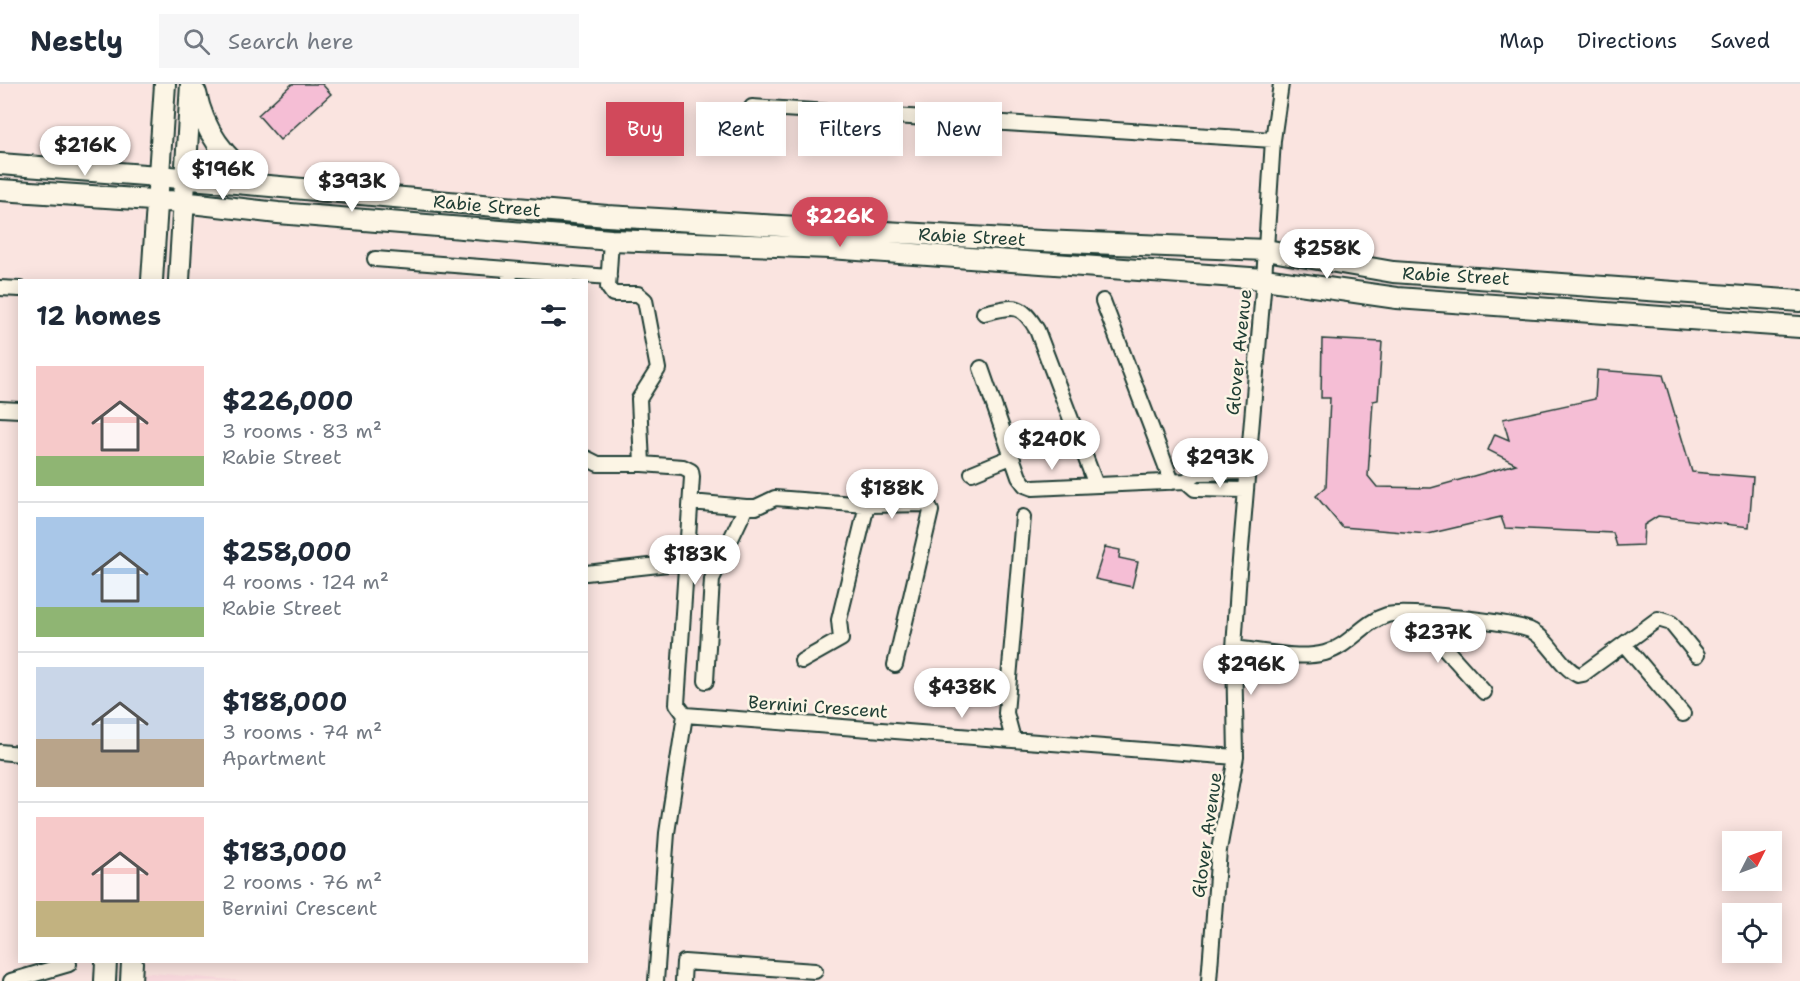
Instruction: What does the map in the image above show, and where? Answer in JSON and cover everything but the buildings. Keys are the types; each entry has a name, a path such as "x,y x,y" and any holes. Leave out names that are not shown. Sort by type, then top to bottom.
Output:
{"main road":[{"path":"152,279 165,84"},
{"path":"179,279 182,202 193,84"},
{"path":"193,84 200,111 216,142 243,173 264,186"},
{"name":"Rabie Street","path":"0,164 608,216 1029,240 1266,250 1393,272 1800,302"},
{"name":"Rabie Street","path":"0,190 182,202 278,213 611,240 830,248 1264,279 1397,298 1800,327"},
{"path":"105,981 106,963"},
{"path":"130,981 132,963"}],"street":[{"name":"Glover Avenue","path":"1209,981 1220,850 1236,758 1234,648 1273,140 1281,84"},
{"path":"786,109 1273,140"},
{"path":"611,240 608,287 613,294 638,294 645,300 658,369 639,399 642,464"},
{"path":"375,259 509,275 609,277"},
{"path":"0,288 18,289"},
{"path":"1103,301 1179,481 1195,489 1245,490"},
{"path":"984,312 1011,306 1029,316 1038,330 1096,485"},
{"path":"981,368 1018,477 1025,485 1034,488 1179,481 1197,474 1247,472"},
{"path":"0,409 18,410"},
{"path":"972,473 1011,457"},
{"path":"588,459 598,464 683,467 691,471 692,477 677,704 685,715 667,833 656,981"},
{"path":"692,502 756,507 775,498 867,505 928,504 931,506 895,665"},
{"path":"802,661 841,639 839,620 867,505"},
{"path":"706,681 712,579 746,507"},
{"path":"1013,739 1006,713 1023,517"},
{"path":"588,573 686,562"},
{"path":"1234,648 1311,655 1324,653 1340,648 1373,621 1386,615 1415,615 1526,628 1542,637 1578,675 1583,674 1653,621 1663,619 1671,623 1697,654"},
{"path":"1415,615 1484,692"},
{"path":"1624,644 1683,714"},
{"name":"Bernini Crescent","path":"685,715 1236,758"},
{"path":"0,752 18,754"},
{"path":"683,981 684,962 815,971"},
{"path":"5,980 39,967 69,964"}],"shaded area":[{"path":"140,972 243,981 139,981"}]}
